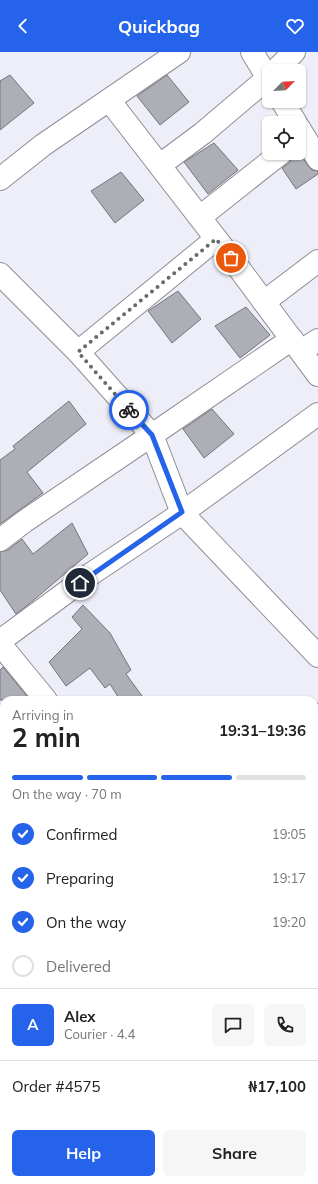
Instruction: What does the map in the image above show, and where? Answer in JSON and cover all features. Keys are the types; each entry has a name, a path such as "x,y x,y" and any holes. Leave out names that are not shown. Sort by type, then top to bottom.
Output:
{"street":[{"path":"0,180 43,145 179,52"},
{"path":"252,52 262,66"},
{"path":"282,64 294,52"},
{"path":"160,165 203,133 262,84"},
{"path":"109,100 264,302 303,343 318,375"},
{"path":"306,141 318,159"},
{"path":"200,217 272,160"},
{"path":"78,352 216,239"},
{"path":"264,302 318,260"},
{"path":"0,274 78,352 152,435 182,512 318,656"},
{"path":"0,540 25,521 152,435 303,343"},
{"path":"43,696 0,643 91,574 182,512 318,414"}],"building":[{"path":"10,75 34,103 0,130 0,81"},
{"path":"167,75 189,102 160,125 137,96"},
{"path":"214,143 238,170 208,194 184,162"},
{"path":"291,160 304,160 312,170 318,171 318,174 296,189 282,168"},
{"path":"121,172 144,200 115,223 91,191"},
{"path":"178,291 201,319 172,343 148,311"},
{"path":"246,307 270,335 240,358 215,326"},
{"path":"69,401 86,424 27,472 43,493 0,524 0,460 15,449 13,446"},
{"path":"212,409 234,434 204,458 183,429"},
{"path":"72,523 88,554 16,614 0,590 0,552 8,550 22,539 33,554"},
{"path":"83,605 110,633 131,670 126,674 142,696 118,696 110,684 105,688 90,668 66,686 49,662 82,629 72,617"},
{"path":"3,667 27,696 0,696 0,670"}],"way so far":[{"path":"129,410 78,352 216,239 231,258"}],"route":[{"path":"80,583 182,512 152,435 129,410"}]}
